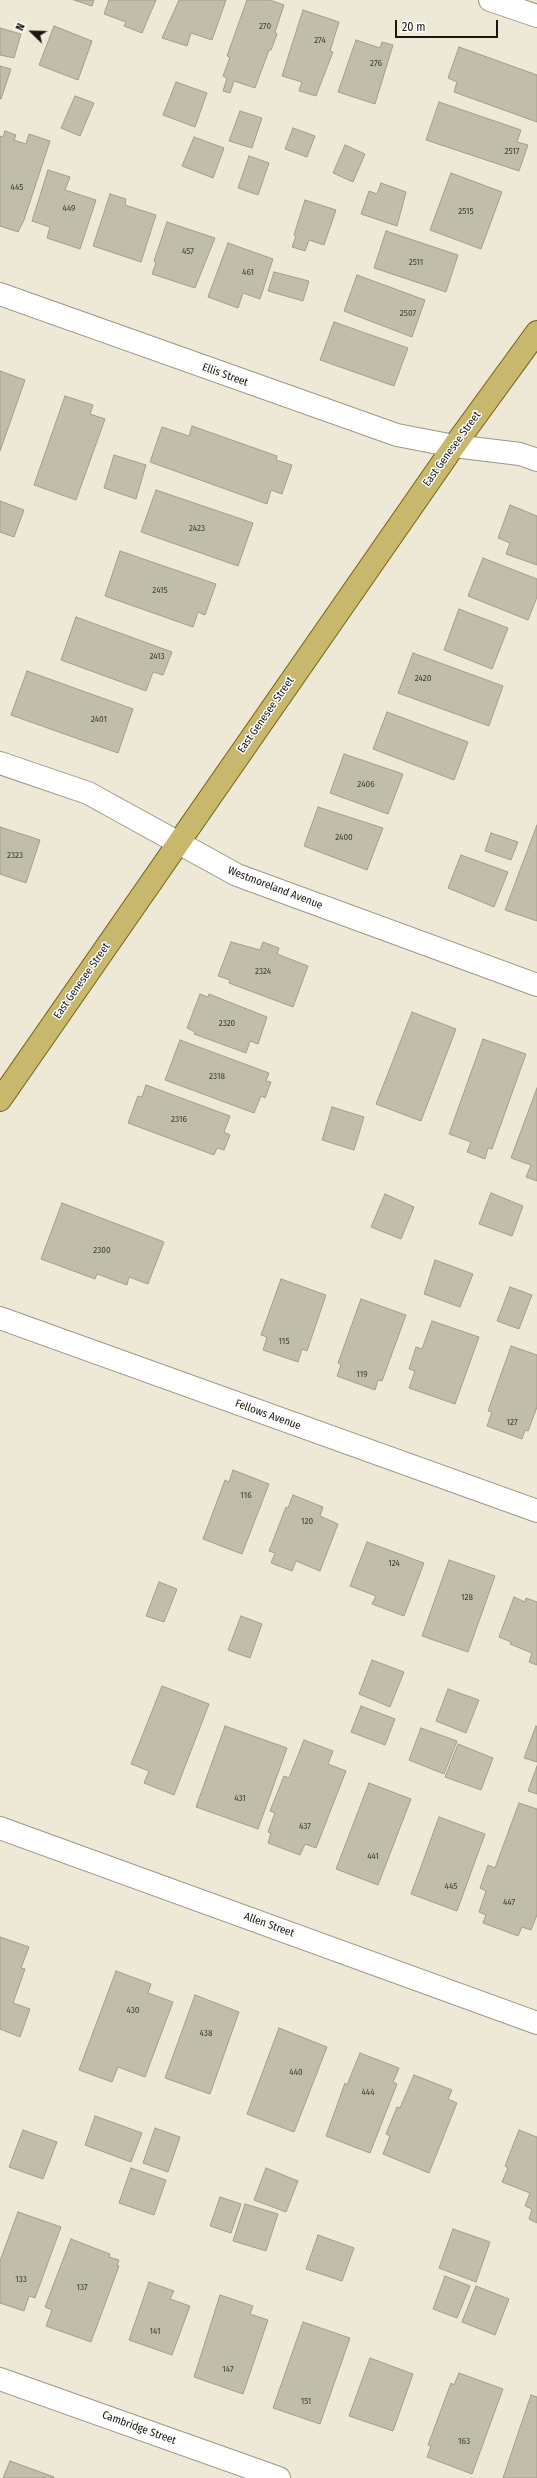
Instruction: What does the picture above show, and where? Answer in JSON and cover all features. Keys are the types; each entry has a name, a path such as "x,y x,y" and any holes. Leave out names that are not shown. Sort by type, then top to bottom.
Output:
{"main road":[{"name":"East Genesee Street","path":"0,1100 454,446 537,332"}],"street":[{"path":"490,0 537,16"},
{"name":"Ellis Street","path":"0,294 361,424 397,435 454,446 520,454 537,460"},
{"name":"Westmoreland Avenue","path":"0,763 88,793 237,875 537,985"},
{"name":"Fellows Avenue","path":"0,1318 537,1511"},
{"name":"Allen Street","path":"0,1828 537,2023"},
{"name":"Cambridge Street","path":"0,2379 279,2478"}],"building":[{"path":"74,0 94,0 92,6"},
{"path":"109,0 156,0 142,33 124,26 126,22 104,14"},
{"path":"179,0 226,0 212,40 191,33 187,46 162,38"},
{"path":"247,0 270,0 284,5 275,32 277,34 271,50 269,50 255,88 234,81 230,93 223,91 227,78 223,76 230,57 227,56"},
{"path":"303,10 339,22 330,51 333,52 316,96 299,91 302,82 282,76"},
{"path":"54,26 92,41 78,80 39,65"},
{"path":"0,28 21,34 14,58 0,55"},
{"path":"356,40 380,48 382,42 393,45 375,104 338,92"},
{"path":"459,47 537,75 537,122 454,92 457,82 448,78"},
{"path":"0,66 11,69 1,99 0,99"},
{"path":"176,82 207,93 195,127 163,115"},
{"path":"75,96 94,103 80,136 61,128"},
{"path":"439,102 521,130 517,142 528,145 519,171 426,140"},
{"path":"240,111 262,118 252,148 229,141"},
{"path":"293,128 315,136 307,157 285,149"},
{"path":"5,131 16,135 14,140 26,144 29,134 50,141 24,220 18,232 0,226 0,136 3,137"},
{"path":"194,137 224,148 213,178 182,166"},
{"path":"345,145 365,154 353,182 333,173"},
{"path":"249,156 269,163 258,195 238,188"},
{"path":"48,170 70,177 65,190 96,200 80,249 47,238 50,227 32,221"},
{"path":"451,173 502,192 481,249 430,230"},
{"path":"381,183 406,192 397,226 361,214 369,191 377,194"},
{"path":"110,194 126,199 125,205 156,215 141,262 93,246"},
{"path":"305,200 336,210 324,245 309,240 305,251 292,247 296,236 294,235"},
{"path":"167,222 215,238 195,288 152,274 156,263 154,261"},
{"path":"386,231 458,255 446,292 374,268"},
{"path":"228,243 273,259 260,299 243,293 238,308 208,297"},
{"path":"274,272 309,281 303,301 268,291"},
{"path":"357,275 425,300 412,337 344,311"},
{"path":"334,322 408,348 394,386 320,360"},
{"path":"0,371 25,380 0,451"},
{"path":"65,396 93,405 90,414 105,419 76,500 34,485"},
{"path":"192,426 277,456 276,460 292,465 282,494 271,490 267,504 150,462 162,427 189,436"},
{"path":"114,455 146,465 136,499 104,488"},
{"path":"156,490 253,523 238,566 141,532"},
{"path":"0,501 24,510 14,537 0,532"},
{"path":"510,505 537,516 537,565 506,554 510,543 498,538"},
{"path":"120,551 216,584 205,615 198,612 193,627 105,596"},
{"path":"483,558 537,579 537,597 528,620 468,596"},
{"path":"459,609 508,628 492,669 444,650"},
{"path":"76,617 172,652 163,675 153,672 146,691 61,660"},
{"path":"413,653 503,686 489,726 398,693"},
{"path":"27,671 133,709 118,753 11,715"},
{"path":"387,712 468,742 454,780 373,749"},
{"path":"344,754 403,774 388,814 330,793"},
{"path":"318,807 383,828 367,870 304,846"},
{"path":"537,825 537,921 505,910"},
{"path":"0,827 40,840 26,883 0,874"},
{"path":"491,833 518,842 511,860 485,851"},
{"path":"461,855 508,872 494,907 448,888"},
{"path":"231,942 260,950 263,942 279,948 277,954 308,966 293,1007 229,983 230,980 218,976"},
{"path":"200,994 208,997 209,994 267,1017 258,1044 250,1041 246,1053 194,1034 195,1032 187,1028"},
{"path":"412,1012 456,1029 421,1121 376,1104"},
{"path":"483,1039 526,1054 492,1149 488,1148 485,1159 467,1152 471,1142 449,1134"},
{"path":"180,1040 269,1073 266,1081 271,1082 265,1098 261,1096 254,1113 165,1080"},
{"path":"146,1085 230,1116 224,1132 230,1135 224,1150 217,1148 214,1155 128,1123 138,1096 142,1097"},
{"path":"537,1088 537,1181 526,1177 531,1165 511,1158"},
{"path":"332,1107 364,1117 354,1150 322,1140"},
{"path":"491,1193 523,1206 512,1236 479,1224"},
{"path":"385,1194 414,1207 401,1239 371,1227"},
{"path":"62,1203 164,1242 148,1284 129,1277 127,1285 97,1274 95,1279 41,1259"},
{"path":"435,1260 473,1274 460,1307 424,1294"},
{"path":"281,1279 326,1295 307,1351 302,1349 298,1362 263,1350 267,1337 261,1335"},
{"path":"510,1287 532,1295 519,1329 497,1321"},
{"path":"361,1299 406,1315 382,1381 378,1380 375,1390 337,1376 341,1365 338,1363"},
{"path":"432,1321 479,1337 455,1404 409,1388 415,1371 409,1369 416,1347 422,1349"},
{"path":"511,1346 537,1355 537,1407 528,1431 525,1430 522,1439 487,1426 492,1412 488,1411"},
{"path":"233,1470 269,1484 242,1554 203,1539 225,1480 229,1482"},
{"path":"293,1495 323,1507 320,1516 338,1524 320,1571 296,1561 292,1571 271,1563 275,1553 269,1551 286,1507 288,1508"},
{"path":"367,1542 424,1563 404,1616 372,1604 376,1596 350,1586"},
{"path":"449,1560 495,1576 468,1652 422,1636"},
{"path":"159,1582 177,1589 164,1622 146,1616"},
{"path":"514,1597 525,1602 526,1598 537,1602 537,1665 529,1662 532,1653 510,1644 511,1642 499,1637"},
{"path":"241,1616 262,1624 250,1658 228,1650"},
{"path":"372,1660 404,1672 390,1707 359,1694"},
{"path":"162,1686 209,1704 174,1795 144,1783 149,1771 131,1764"},
{"path":"448,1689 479,1700 466,1733 436,1721"},
{"path":"361,1706 395,1719 385,1745 351,1732"},
{"path":"225,1726 287,1748 258,1829 196,1807"},
{"path":"536,1726 537,1727 537,1762 524,1758"},
{"path":"421,1728 457,1741 444,1774 409,1760"},
{"path":"304,1740 333,1751 328,1764 346,1771 316,1848 305,1844 300,1855 268,1843 271,1833 268,1832 275,1813 270,1811 284,1776 289,1778"},
{"path":"458,1744 493,1758 481,1790 445,1777"},
{"path":"537,1766 537,1794 528,1791"},
{"path":"369,1783 411,1799 378,1885 336,1869"},
{"path":"519,1803 537,1809 537,1915 531,1930 522,1927 518,1936 483,1923 486,1915 479,1912 486,1891 480,1888 488,1865 495,1868"},
{"path":"439,1817 485,1834 457,1911 411,1894"},
{"path":"0,1937 29,1947 21,1968 25,1969 13,2003 30,2009 20,2037 0,2029"},
{"path":"116,1971 151,1984 148,1993 173,2002 145,2077 118,2067 112,2082 79,2070"},
{"path":"195,1995 239,2012 210,2094 165,2078"},
{"path":"279,2028 327,2047 294,2132 247,2114"},
{"path":"360,2053 399,2068 393,2082 397,2084 370,2153 326,2136 345,2083 347,2085"},
{"path":"414,2075 452,2090 448,2099 457,2103 429,2173 383,2154 390,2136 386,2134 397,2107 400,2108"},
{"path":"95,2116 142,2133 131,2162 85,2145"},
{"path":"155,2128 180,2137 168,2172 143,2163"},
{"path":"23,2130 57,2142 43,2179 9,2167"},
{"path":"519,2130 537,2137 537,2223 529,2219 532,2209 525,2206 530,2193 502,2182 508,2168 505,2166"},
{"path":"131,2168 166,2180 154,2215 119,2203"},
{"path":"266,2168 298,2181 286,2212 254,2200"},
{"path":"220,2197 241,2204 231,2233 210,2226"},
{"path":"245,2204 278,2214 266,2251 233,2241"},
{"path":"18,2212 61,2227 35,2298 29,2296 24,2311 0,2303 0,2261"},
{"path":"453,2229 490,2242 476,2282 439,2268"},
{"path":"318,2235 354,2248 342,2281 306,2269"},
{"path":"71,2239 110,2254 109,2257 119,2260 117,2266 119,2266 91,2342 46,2326 52,2310 45,2307"},
{"path":"445,2276 470,2286 457,2318 433,2309"},
{"path":"149,2282 174,2291 170,2299 190,2306 172,2355 129,2340"},
{"path":"476,2286 509,2299 495,2335 462,2322"},
{"path":"220,2295 253,2306 250,2314 268,2320 243,2394 194,2377"},
{"path":"303,2322 350,2338 320,2424 273,2408"},
{"path":"370,2358 413,2374 393,2431 349,2416"},
{"path":"459,2373 503,2389 472,2474 427,2457 431,2446 428,2445 451,2383 454,2385"},
{"path":"531,2395 537,2397 537,2478 503,2478"},
{"path":"10,2461 54,2477 3,2478"}]}
